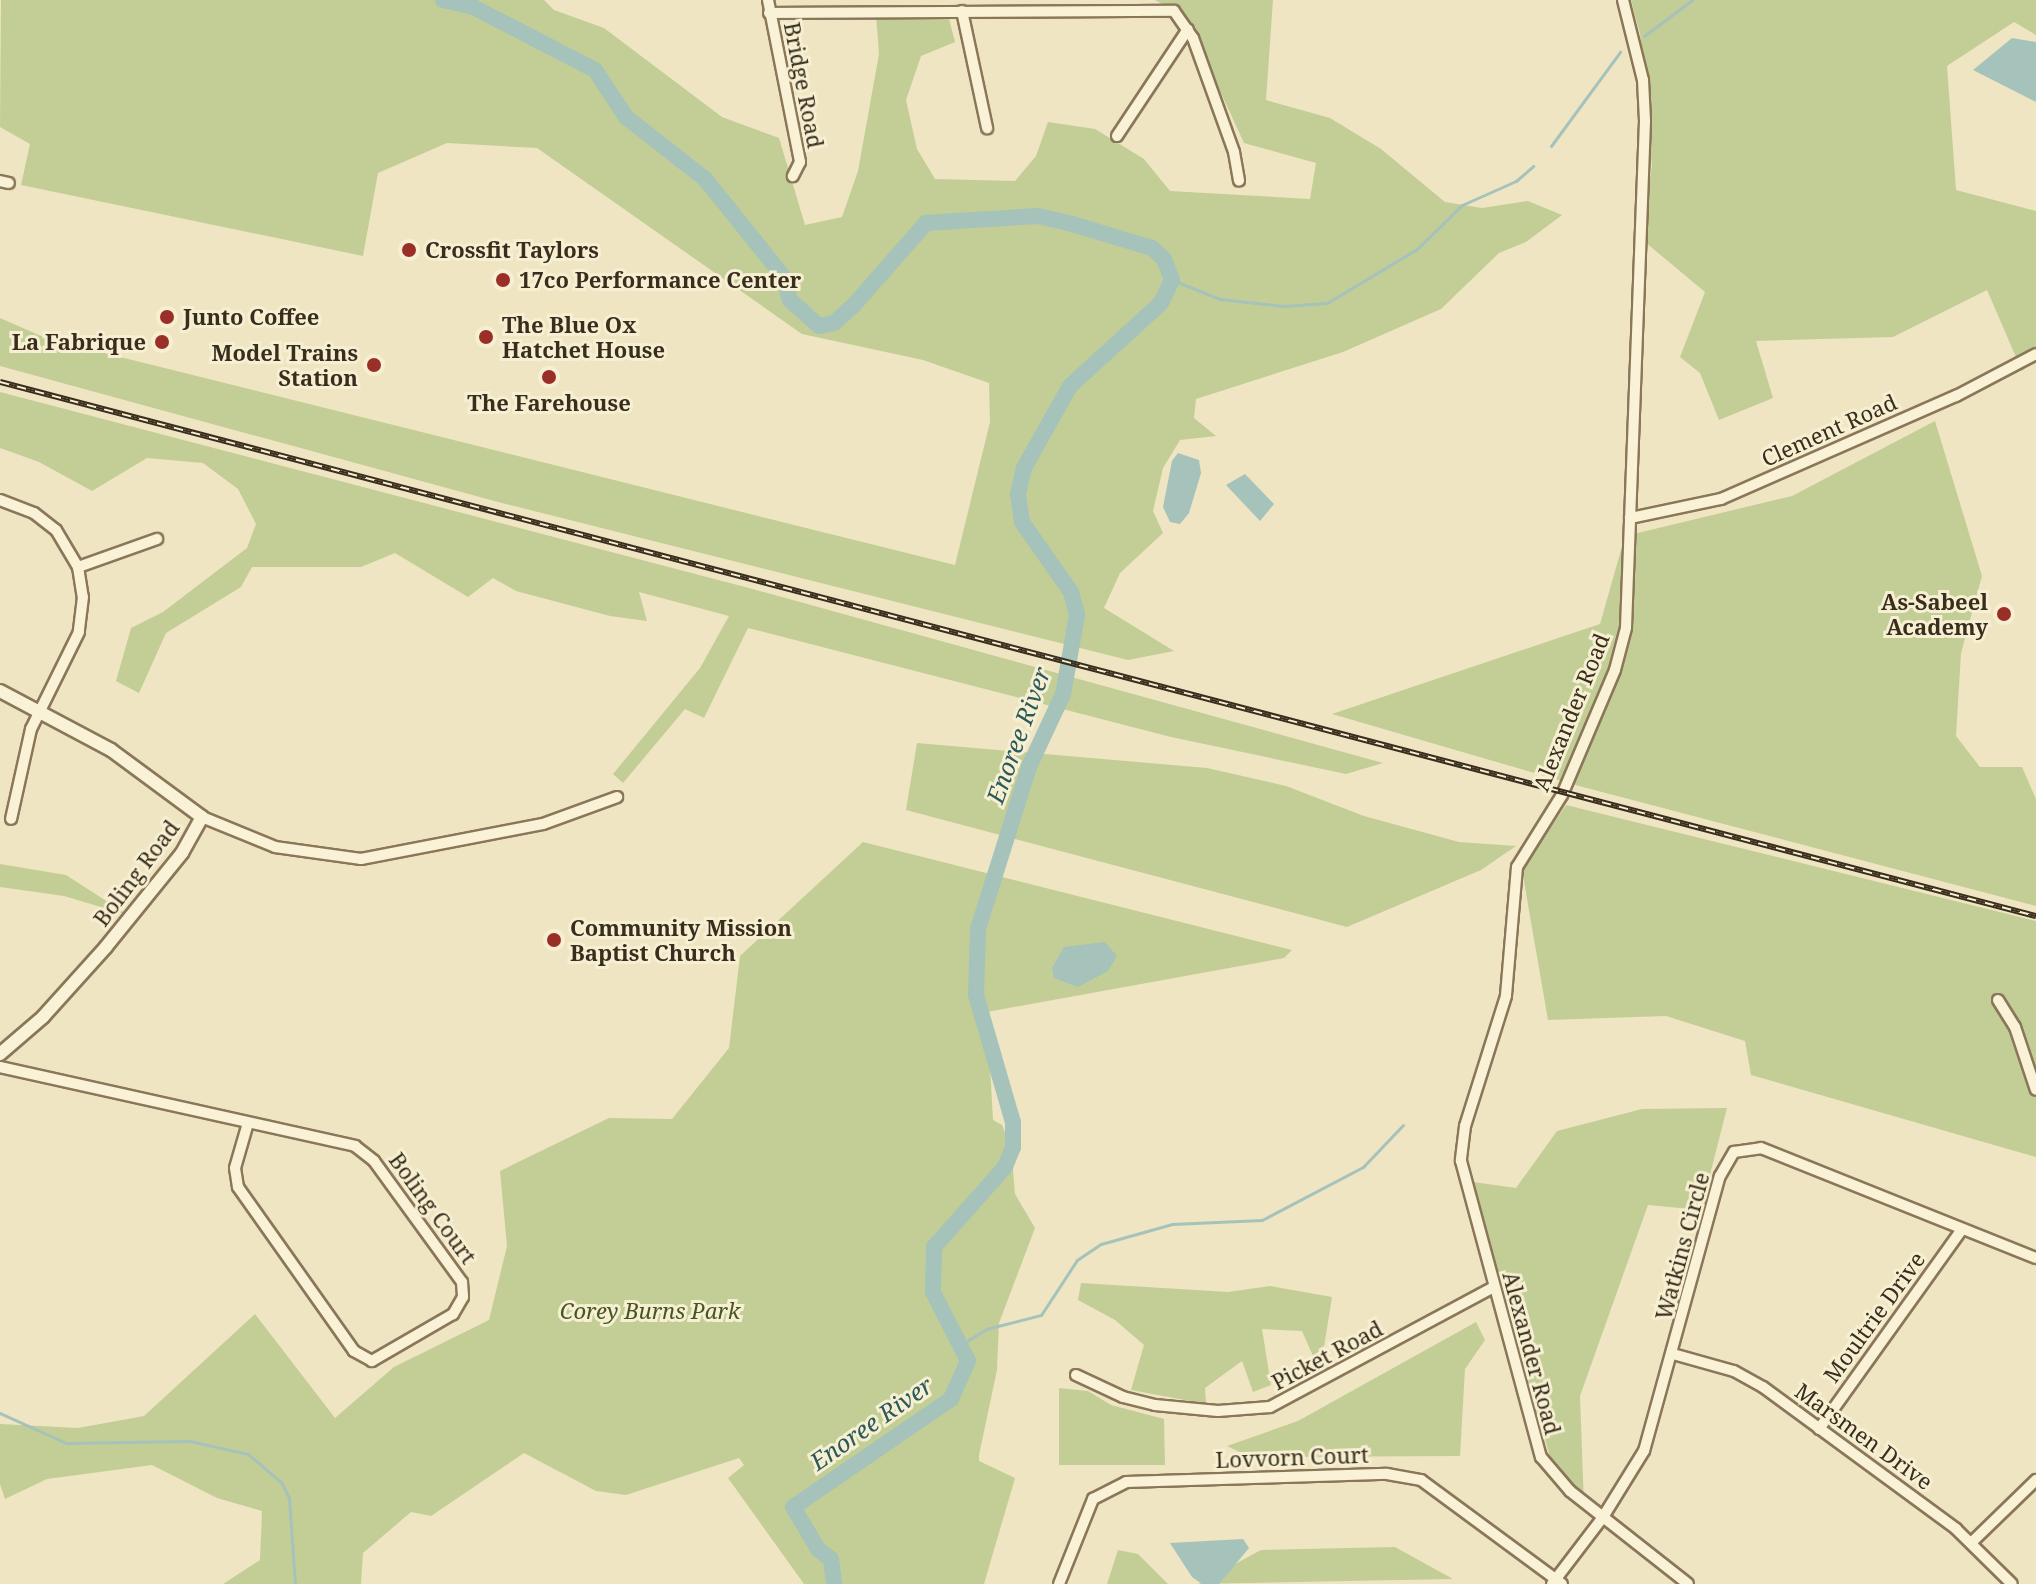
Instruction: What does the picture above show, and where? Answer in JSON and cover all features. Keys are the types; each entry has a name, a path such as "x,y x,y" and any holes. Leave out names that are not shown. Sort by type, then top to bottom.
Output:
{"street":[{"name":"Bridge Road","path":"768,0 800,162 793,176"},
{"path":"1063,11 1068,0"},
{"name":"Alexander Road","path":"1623,0 1645,105 1630,586 1619,657 1558,803 1517,867 1506,996 1463,1137 1463,1176 1541,1457 1555,1478 1688,1584"},
{"path":"769,13 1171,10 1188,29 1234,152 1239,181"},
{"path":"962,11 987,128"},
{"path":"1117,136 1188,29"},
{"name":"Clement Road","path":"1630,518 1721,499 1956,396 2036,354"},
{"path":"0,500 49,524 78,567 81,624 41,710 21,767 11,819"},
{"path":"78,567 157,539"},
{"name":"Boling Road","path":"0,691 41,710 111,750 202,817 182,853 106,947 43,1017 0,1054"},
{"path":"202,817 275,847 361,859 543,824 617,797"},
{"path":"1998,1000 2015,1027 2036,1090"},
{"name":"Boling Court","path":"0,1067 347,1143 370,1156 462,1282 463,1297 453,1314 372,1361 354,1351 236,1183 235,1168 248,1123"},
{"name":"Watkins Circle","path":"1556,1582 1603,1517 1644,1451 1720,1176 1737,1150 1761,1148 2036,1258"},
{"name":"Moultrie Drive","path":"1819,1429 1962,1229"},
{"name":"Picket Road","path":"1076,1375 1123,1397 1155,1405 1218,1411 1270,1407 1494,1287"},
{"name":"Marsmen Drive","path":"1673,1354 1745,1376 1971,1543 2012,1584"},
{"name":"Lovvorn Court","path":"1059,1584 1093,1499 1126,1482 1387,1474 1421,1480 1556,1582"},
{"path":"1971,1543 2036,1480"}],"green space":[{"path":"1,0 544,0 554,10 604,28 722,117 779,138 805,225 842,217 858,171 879,54 876,15 947,11 955,42 921,56 906,100 917,149 935,179 1015,181 1036,156 1048,122 1095,129 1144,159 1170,191 1310,199 1316,163 1244,143 1186,17 1155,0 1273,0 1266,100 1330,118 1381,149 1445,202 1482,208 1528,201 1562,215 1526,242 1499,253 1441,309 1343,352 1196,399 1194,418 1216,436 1180,440 1163,468 1153,511 1163,533 1120,573 1104,608 1174,651 1128,660 498,502 0,366 0,318 48,339 955,565 990,422 989,383 923,360 802,334 537,148 447,143 378,173 363,256 21,185 30,144 0,127"},
{"path":"1631,0 2036,0 2036,35 2014,22 1947,66 1956,190 2036,211 2036,357 2022,371 1987,290 1893,337 1756,341 1773,398 1719,420 1700,373 1680,357 1705,292 1639,237 1652,166 1640,34"},
{"path":"0,392 749,588 1383,763 1346,774 1171,737 748,628 704,718 685,709 623,783 613,774 700,668 729,616 639,592 647,621 610,616 516,591 493,578 468,597 395,553 361,567 252,567 241,587 166,633 139,693 116,681 131,628 163,612 247,548 256,524 238,489 203,463 147,458 92,491 39,462 0,448"},
{"path":"1935,421 1982,576 1961,653 1956,736 1980,767 2022,767 2036,799 2036,906 1579,786 1332,714 1600,624 1625,536 1792,496"},
{"path":"917,743 1207,768 1286,786 1364,816 1459,842 1516,846 1481,870 1347,927 906,810"},
{"path":"1566,805 2036,921 2036,1157 1751,1075 1745,1041 1666,1016 1548,1020 1522,870"},
{"name":"Corey Burns Park","path":"863,842 1292,950 1284,958 987,1012 993,1120 1002,1125 1011,1147 1015,1194 1035,1228 999,1323 997,1370 979,1455 979,1461 1015,1478 984,1584 804,1584 728,1478 744,1465 739,1458 626,1495 596,1491 524,1453 431,1516 411,1512 363,1553 361,1584 223,1584 260,1560 262,1511 217,1498 152,1465 47,1479 5,1499 0,1484 0,1424 78,1428 144,1416 255,1314 335,1418 394,1367 489,1320 507,1246 500,1171 609,1118 672,1119 729,1048 740,956"},
{"path":"0,864 66,875 128,915 64,896 0,887"},
{"path":"1727,1108 1701,1210 1648,1205 1580,1396 1584,1506 1552,1464 1473,1182 1516,1188 1557,1131 1642,1109"},
{"path":"1081,1283 1228,1292 1270,1286 1332,1297 1320,1372 1302,1331 1262,1329 1271,1385 1253,1392 1242,1361 1205,1388 1206,1404 1131,1390 1144,1345 1115,1320 1078,1300"},
{"path":"1476,1322 1485,1340 1465,1369 1460,1456 1250,1457 1227,1446 1298,1421"},
{"path":"1059,1388 1088,1391 1111,1405 1164,1419 1165,1465 1059,1465"},
{"path":"1395,1547 1453,1579 1198,1584 1261,1550"},
{"path":"1118,1550 1138,1554 1168,1584 1107,1584"}],"water":[{"path":"2012,38 2036,42 2036,102 1973,70"},
{"path":"1178,453 1199,460 1201,473 1189,513 1180,524 1170,522 1163,507 1172,461"},
{"path":"1245,474 1274,504 1260,521 1226,485"},
{"path":"1105,942 1117,956 1108,971 1078,987 1054,978 1052,968 1064,947"},
{"path":"1243,1539 1249,1548 1219,1584 1202,1584 1192,1577 1170,1543"}],"waterway":[{"name":"Enoree River","path":"443,0 473,7 595,70 626,117 705,179 783,276 790,300 819,326 834,323 853,306 926,223 1038,216 1152,248 1164,259 1172,280 1161,303 1070,386 1024,468 1018,494 1022,522 1071,592 1077,615 1063,694 1029,767 978,929 976,995 1013,1122 1013,1147 1005,1167 934,1247 933,1292 968,1361 951,1399 793,1507 818,1549 831,1559 834,1584"},
{"path":"1644,36 1692,0"},
{"path":"1551,146 1620,52"},
{"path":"1172,280 1220,299 1283,306 1327,303 1417,249 1462,205 1516,181 1533,166"},
{"path":"959,1346 986,1329 1041,1315 1077,1260 1101,1244 1172,1224 1262,1220 1363,1167 1403,1125"},
{"path":"0,1413 66,1443 190,1441 248,1454 281,1482 289,1498 295,1584"}],"railway":[{"path":"0,382 2036,916"}],"place":[{"name":"Crossfit Taylors","path":"409,250"},
{"name":"17co Performance Center","path":"503,280"},
{"name":"Junto Coffee","path":"167,317"},
{"name":"The Blue Ox Hatchet House","path":"486,337"},
{"name":"La Fabrique","path":"162,342"},
{"name":"Model Trains Station","path":"374,365"},
{"name":"The Farehouse","path":"549,377"},
{"name":"As-Sabeel Academy","path":"2004,614"},
{"name":"Community Mission Baptist Church","path":"554,940"}]}
